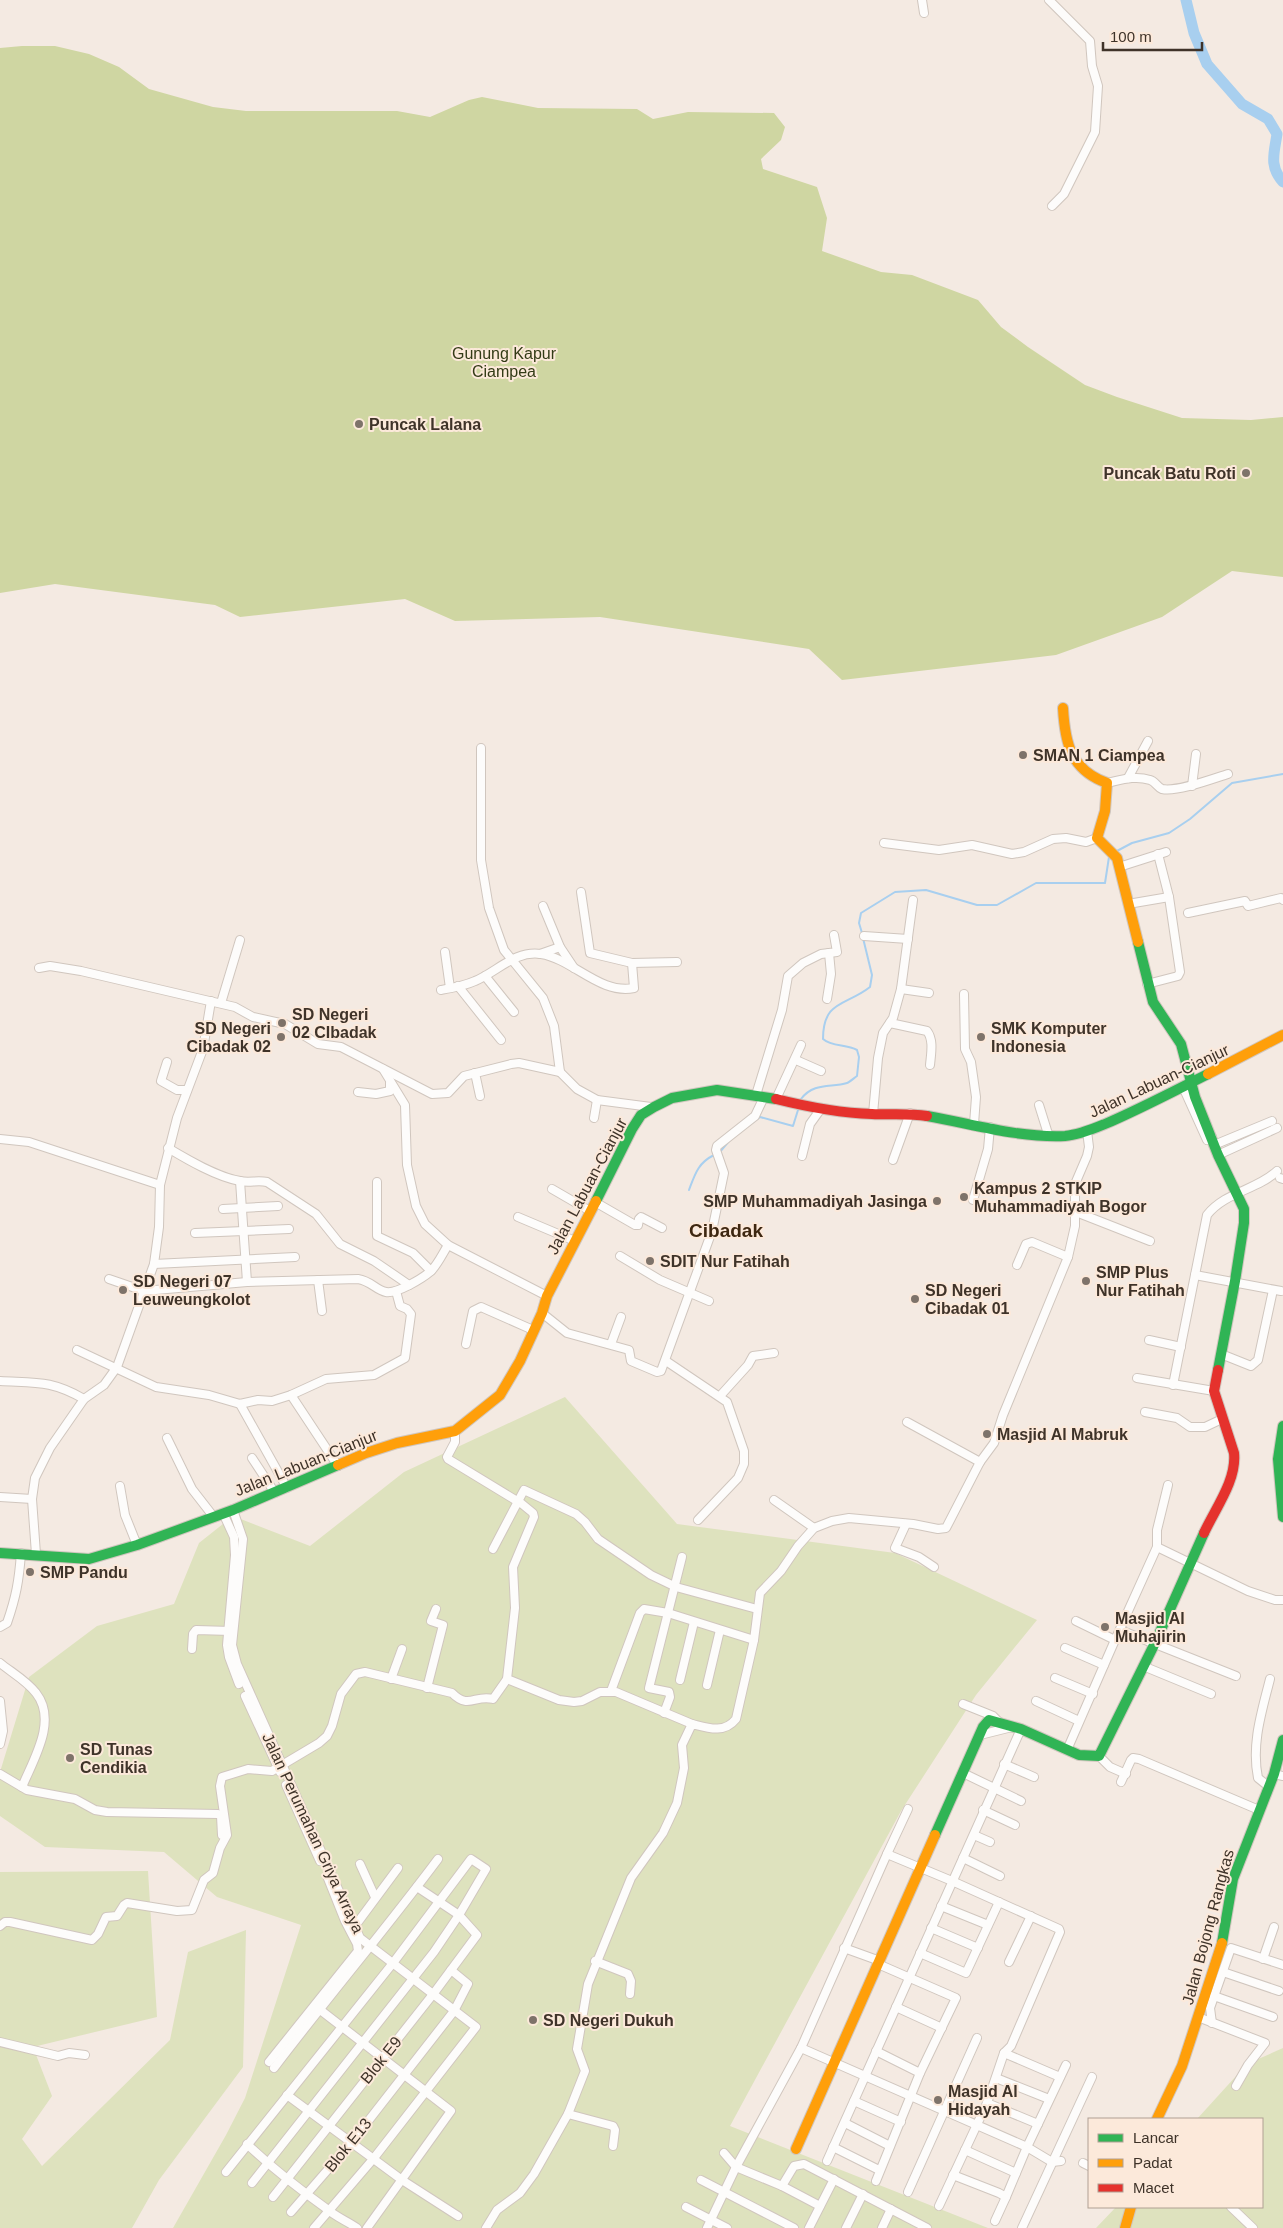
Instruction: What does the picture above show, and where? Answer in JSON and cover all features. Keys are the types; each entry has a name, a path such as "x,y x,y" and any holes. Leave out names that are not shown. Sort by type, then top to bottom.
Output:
{"main road":[{"path":"796,2149 982,1727 989,1720 999,1722 1085,1757 1099,1756 1155,1644 1233,1472 1234,1453 1214,1391 1235,1281 1245,1215 1237,1192 1186,1085 1181,1044 1153,1002 1116,859 1097,838 1105,810 1107,783 1091,778 1078,765 1068,743 1063,708"},
{"name":"Jalan Labuan-Cianjur","path":"0,1553 89,1559 137,1545 228,1511 287,1488 366,1453 398,1443 455,1431 500,1395 520,1360 542,1313 547,1296 632,1129 642,1115 672,1098 717,1090 776,1099 820,1110 872,1114 910,1113 990,1127 1013,1134 1067,1136 1088,1131 1119,1118 1283,1035"},
{"path":"1283,1426 1278,1459 1283,1517"},
{"name":"Jalan Bojong Rangkas","path":"1157,2118 1182,2066 1221,1946 1233,1879 1268,1786 1279,1775 1283,1740"},
{"path":"1125,2228 1131,2208"}],"street":[{"path":"922,0 924,13"},
{"path":"1049,0 1090,41 1092,66 1098,86 1095,132 1064,194 1052,206"},
{"path":"1128,778 1148,740"},
{"path":"481,748 482,868 489,908 504,950 543,998 554,1026 560,1072"},
{"path":"1192,786 1196,754"},
{"path":"1107,783 1128,778 1151,780 1162,789 1192,786 1228,774"},
{"path":"884,843 939,850 972,845 1012,854 1024,852 1053,839 1066,838 1086,842 1097,838"},
{"path":"1116,859 1162,853 1179,975 1147,984"},
{"path":"581,892 590,953 632,963 677,962"},
{"path":"1128,904 1169,897"},
{"path":"1188,913 1245,901 1248,906 1281,898 1283,900"},
{"path":"872,1114 878,1058 883,1034 890,1023 902,989 913,900"},
{"path":"543,906 560,947 576,969"},
{"path":"542,1313 567,1333 629,1350 630,1361 658,1372 661,1371 712,1231 724,1169 717,1153 722,1141 759,1112 760,1096 782,1010 788,976 803,963 838,950 834,936"},
{"path":"864,936 908,939"},
{"path":"221,1003 240,940"},
{"path":"540,954 560,947"},
{"path":"445,952 454,987 501,1040"},
{"path":"827,999 831,974 829,952"},
{"path":"441,990 485,976 525,954 540,954 556,958 609,986 629,989 634,988 632,963"},
{"path":"39,968 50,966 81,971 235,1007 253,1017 285,1024 318,1044 341,1047 426,1092 438,1095 448,1094 464,1076 519,1063 560,1072 577,1089 597,1100 654,1107"},
{"path":"485,976 514,1012"},
{"path":"902,989 930,992"},
{"path":"964,994 965,1049 971,1062 976,1097 974,1124"},
{"path":"36,1554 32,1499 35,1478 50,1448 84,1399 104,1385 117,1367 154,1264 159,1227 160,1185 168,1148 186,1090 203,1049 211,1001"},
{"path":"890,1023 927,1031 930,1035 931,1043 930,1065"},
{"path":"776,1099 796,1060 801,1045"},
{"path":"796,1060 821,1071"},
{"path":"167,1062 161,1081 177,1090 186,1090"},
{"path":"383,1069 405,1105 407,1165 416,1206 425,1224 448,1245 547,1296"},
{"path":"475,1073 480,1096"},
{"path":"358,1092 381,1094 390,1091 390,1083"},
{"path":"594,1118 597,1100"},
{"path":"1039,1106 1049,1136"},
{"path":"802,1156 810,1124 820,1110"},
{"path":"893,1160 910,1113"},
{"path":"1213,1141 1274,1125 1218,1155"},
{"path":"973,1200 988,1149 990,1127"},
{"path":"507,1679 559,1700 582,1702 600,1692 611,1691 692,1724 718,1729 731,1725 736,1719 754,1640 758,1599 764,1588 781,1571 798,1546 814,1528 840,1519 906,1524 938,1529 946,1528 980,1462 994,1443 1003,1415 1068,1257 1074,1236 1076,1212 1075,1184 1087,1156 1089,1147 1088,1131"},
{"path":"0,1138 29,1142 58,1154 160,1185"},
{"path":"168,1148 189,1160 240,1181 258,1180 267,1182 316,1214 340,1244 374,1261 409,1285"},
{"path":"1173,1385 1207,1215 1237,1192 1271,1177 1280,1176"},
{"path":"240,1181 247,1282"},
{"path":"377,1182 377,1236 413,1253 431,1271"},
{"path":"552,1189 590,1212"},
{"path":"596,1202 635,1225 638,1225 641,1218 662,1228"},
{"path":"222,1209 278,1206"},
{"path":"1076,1212 1150,1241"},
{"path":"518,1217 575,1241"},
{"path":"195,1233 289,1229"},
{"path":"1016,1265 1026,1244 1032,1242 1068,1257"},
{"path":"109,1279 144,1292 247,1282 358,1279 370,1282 382,1291 388,1292 396,1291 409,1285 431,1271 448,1245"},
{"path":"620,1256 660,1280 709,1301"},
{"path":"154,1264 295,1257"},
{"path":"1195,1275 1277,1290 1258,1360 1255,1364 1251,1366 1221,1354"},
{"path":"318,1280 322,1311"},
{"path":"77,1350 117,1367 156,1387 209,1395 240,1404 272,1400 291,1395 326,1379 374,1374 405,1358 411,1314 407,1309 400,1306 396,1291"},
{"path":"466,1344 473,1311 481,1307 533,1330"},
{"path":"611,1344 621,1317"},
{"path":"1149,1340 1181,1347"},
{"path":"720,1396 748,1365 753,1356 774,1353"},
{"path":"666,1361 727,1402 744,1451 744,1464 738,1478 698,1520"},
{"path":"1137,1378 1214,1391"},
{"path":"0,1381 49,1383 67,1389 84,1399"},
{"path":"291,1395 338,1466"},
{"path":"240,1404 287,1488"},
{"path":"1145,1412 1177,1418 1190,1427 1205,1427 1222,1419"},
{"path":"907,1422 980,1462"},
{"path":"0,1926 5,1922 10,1922 92,1940 98,1934 106,1917 117,1916 127,1903 177,1911 192,1910 204,1880 212,1873 220,1848 227,1835 220,1781 222,1777 248,1769 265,1772 280,1766 327,1736 332,1726 341,1694 356,1674 365,1672 452,1693 464,1701 474,1702 482,1697 492,1699 496,1696 507,1679 515,1608 513,1567 534,1517 528,1509 446,1457 455,1442 455,1431"},
{"path":"167,1438 192,1489 212,1516"},
{"path":"252,1458 275,1493"},
{"path":"1068,1750 1157,1547 1157,1530 1168,1485"},
{"path":"120,1486 125,1516 137,1545"},
{"path":"492,1549 516,1501 524,1490 568,1509 585,1522 598,1539 630,1559 641,1569 676,1587 757,1609"},
{"path":"0,1497 32,1499"},
{"path":"774,1500 814,1528"},
{"name":"Jalan Perumahan Griya Arraya","path":"228,1511 234,1537 232,1645 242,1678 280,1766 330,1869 352,1928 370,1946 434,1993 476,2027 425,2092"},
{"path":"906,1524 895,1548 919,1557 934,1567"},
{"path":"1157,1547 1248,1591 1275,1600 1283,1600"},
{"path":"0,1627 7,1623 19,1586 21,1553"},
{"path":"664,1713 670,1697 669,1692 649,1688 676,1587 678,1565 682,1557"},
{"path":"427,1688 444,1625 431,1621 436,1609"},
{"path":"611,1691 642,1610 648,1609 668,1613 754,1640"},
{"path":"680,1680 694,1622"},
{"path":"1076,1622 1115,1640"},
{"path":"192,1649 193,1634 196,1630 231,1631"},
{"path":"707,1685 720,1630"},
{"path":"1120,1630 1236,1676"},
{"path":"1065,1648 1104,1665"},
{"path":"392,1679 402,1649"},
{"path":"0,1663 35,1691 44,1710 45,1725 41,1743 22,1788"},
{"path":"1143,1666 1211,1694"},
{"path":"1056,1678 1093,1694"},
{"path":"1268,1786 1258,1778 1256,1747 1258,1726 1270,1679"},
{"path":"0,1701 3,1731 0,1744"},
{"path":"1036,1702 1080,1722"},
{"path":"963,1704 993,1716 999,1722"},
{"path":"486,2228 500,2206 514,2197 526,2185 568,2114 585,2071 577,2049 588,1984 630,1878 663,1833 678,1803 684,1768 682,1744 692,1724"},
{"path":"980,1735 1017,1728"},
{"path":"827,2161 974,1835 1017,1728"},
{"path":"1099,1756 1110,1767 1126,1774"},
{"path":"1122,1782 1130,1760 1133,1758 1139,1759 1259,1810"},
{"path":"1004,1764 1034,1777"},
{"path":"280,1766 301,1819 352,1928 358,1950 272,2065 370,1946 438,1859"},
{"path":"963,1773 1022,1801"},
{"path":"0,1774 22,1788 75,1799 95,1810 107,1812 218,1814 221,1816 222,1835"},
{"path":"707,2228 736,2167 801,2048 844,1948 908,1809"},
{"path":"301,1819 303,1810"},
{"path":"983,1810 1015,1825"},
{"path":"974,1835 990,1842"},
{"path":"887,1854 1059,1929 1060,1935 1011,2046 1004,2053 987,2103 938,2206"},
{"path":"963,1858 1000,1876"},
{"path":"226,2172 393,1963 471,1859 486,1869 459,1915 413,1978 252,2182"},
{"path":"321,1862 330,1869"},
{"path":"360,1864 376,1897"},
{"path":"352,1928 398,1868"},
{"path":"417,1887 459,1915"},
{"path":"920,1953 966,1973 999,1902"},
{"path":"941,1906 988,1925"},
{"name":"Blok E9","path":"273,2197 478,1935 459,1915"},
{"path":"1009,1962 1031,1916"},
{"path":"1263,1959 1274,1927"},
{"path":"931,1928 978,1948"},
{"path":"844,1948 956,1998 920,2073 876,2181"},
{"path":"1212,2022 1210,2008 1231,1948 1283,1965"},
{"path":"596,1961 628,1974 631,1981 630,1994"},
{"name":"Blok E13","path":"291,2212 351,2143 454,2010 468,1984 451,1970"},
{"path":"1223,1972 1279,1992"},
{"path":"1214,1996 1273,2016"},
{"path":"896,2007 942,2028"},
{"path":"318,2009 452,2111 367,2228"},
{"path":"1198,2017 1265,2042 1248,2065 1236,2086"},
{"path":"908,2192 977,2038"},
{"path":"0,2042 58,2056 69,2053 85,2055"},
{"path":"801,2048 1027,2147 1052,2162 1061,2161"},
{"path":"876,2051 920,2073"},
{"path":"1004,2053 1060,2077"},
{"path":"995,2221 1027,2147 1066,2066"},
{"path":"1022,2228 1092,2077"},
{"path":"996,2078 1049,2100"},
{"path":"314,2228 374,2158 425,2092"},
{"path":"286,2095 402,2180 458,2216"},
{"path":"854,2101 901,2122"},
{"path":"987,2103 1038,2124"},
{"path":"568,2114 613,2126 615,2130 613,2146"},
{"path":"845,2123 890,2146"},
{"path":"247,2144 266,2163 329,2211 344,2218 357,2228"},
{"path":"833,2147 879,2170"},
{"path":"965,2150 1016,2173"},
{"path":"724,2153 736,2167 782,2186 820,2206"},
{"path":"782,2186 790,2170 798,2164 804,2164 927,2228"},
{"path":"953,2175 999,2192 1006,2198"},
{"path":"809,2228 834,2179"},
{"path":"701,2180 794,2228"},
{"path":"846,2228 864,2194"},
{"path":"686,2207 727,2228"},
{"path":"1232,2208 1253,2228"},
{"path":"882,2228 891,2210"}],"green space":[{"name":"Gunung Kapur Ciampea","path":"55,46 89,54 119,67 149,89 213,107 246,111 397,111 430,117 469,100 482,97 538,108 637,109 653,119 688,112 774,113 785,127 781,140 761,159 763,169 817,187 827,218 822,251 881,272 912,275 978,300 1001,327 1028,347 1085,385 1117,397 1182,418 1251,420 1283,417 1283,577 1232,571 1162,617 1056,655 842,680 809,649 600,617 455,621 405,599 240,617 215,605 55,584 0,593 0,48"},
{"path":"565,1397 677,1524 895,1553 1037,1620 976,1695 901,1811 730,2126 988,2228 173,2228 245,2098 301,1925 217,1897 164,1852 45,1847 0,1816 0,1772 29,1677 97,1626 174,1604 199,1543 233,1516 310,1546 404,1472"},
{"path":"148,1871 157,2017 33,2047 52,2096 22,2139 42,2166 170,2040 188,1952 246,1930 243,2067 159,2180 132,2228 0,2228 0,1872"},
{"path":"1283,2048 1283,2228 1096,2228 1115,2208 1263,2208 1263,2118 1198,2118 1247,2064"}],"waterway":[{"path":"1186,0 1194,33 1207,64 1242,104 1268,119 1277,134 1274,165 1283,182"},
{"path":"1115,852 1132,843 1169,833 1190,819 1232,783 1283,774"},
{"path":"862,933 859,923 861,913 895,892 926,890 977,905 997,905 1036,883 1105,883 1109,857"},
{"path":"801,1099 811,1090 823,1086 847,1083 857,1076 859,1057 857,1050 827,1042 823,1039 824,1026 832,1010 870,987 872,975 863,938"},
{"path":"752,1123 760,1117 793,1126 798,1110"},
{"path":"719,1153 729,1141"},
{"path":"689,1190 695,1174 701,1165 714,1155"}],"traffic: fast":[{"path":"1138,942 1153,1002 1181,1044 1195,1097 1218,1155 1244,1209 1244,1223 1235,1281 1218,1370"},
{"path":"927,1116 1013,1133 1065,1136 1091,1130 1208,1074"},
{"path":"596,1201 632,1129 641,1115 654,1107 672,1098 717,1090 776,1099"},
{"path":"1283,1426 1278,1459 1283,1517"},
{"path":"0,1553 89,1559 137,1545 233,1510 338,1465"},
{"path":"935,1835 983,1727 989,1720 1021,1729 1079,1755 1099,1756 1155,1643 1204,1533"},
{"path":"1222,1943 1233,1879 1274,1774 1283,1740"}],"traffic: slow":[{"path":"1063,708 1068,744 1072,754 1085,771 1107,783 1105,811 1097,838 1117,858 1138,942"},
{"path":"1208,1074 1283,1035"},
{"path":"338,1465 397,1443 455,1431 500,1395 520,1361 542,1313 547,1296 596,1201"},
{"path":"796,2149 935,1835"},
{"path":"1157,2118 1182,2066 1222,1943"},
{"path":"1125,2228 1131,2208"}],"traffic: jam":[{"path":"776,1099 848,1112 927,1116"},
{"path":"1204,1533 1229,1484 1234,1463 1234,1453 1214,1391 1218,1370"}],"place":[{"name":"Puncak Lalana","path":"359,424"},
{"name":"Puncak Batu Roti","path":"1246,473"},
{"name":"SMAN 1 Ciampea","path":"1023,755"},
{"name":"SD Negeri 02 CIbadak","path":"282,1023"},
{"name":"SD Negeri Cibadak 02","path":"281,1037"},
{"name":"SMK Komputer Indonesia","path":"981,1037"},
{"name":"Kampus 2 STKIP Muhammadiyah Bogor","path":"964,1197"},
{"name":"SMP Muhammadiyah Jasinga","path":"937,1201"},
{"name":"SDIT Nur Fatihah","path":"650,1261"},
{"name":"SMP Plus Nur Fatihah","path":"1086,1281"},
{"name":"SD Negeri 07 Leuweungkolot","path":"123,1290"},
{"name":"SD Negeri Cibadak 01","path":"915,1299"},
{"name":"Masjid Al Mabruk","path":"987,1434"},
{"name":"SMP Pandu","path":"30,1572"},
{"name":"Masjid Al Muhajirin","path":"1105,1627"},
{"name":"SD Tunas Cendikia","path":"70,1758"},
{"name":"SD Negeri Dukuh","path":"533,2020"},
{"name":"Masjid Al Hidayah","path":"938,2100"}],"district":[{"name":"Cibadak","path":"726,1230"}]}
